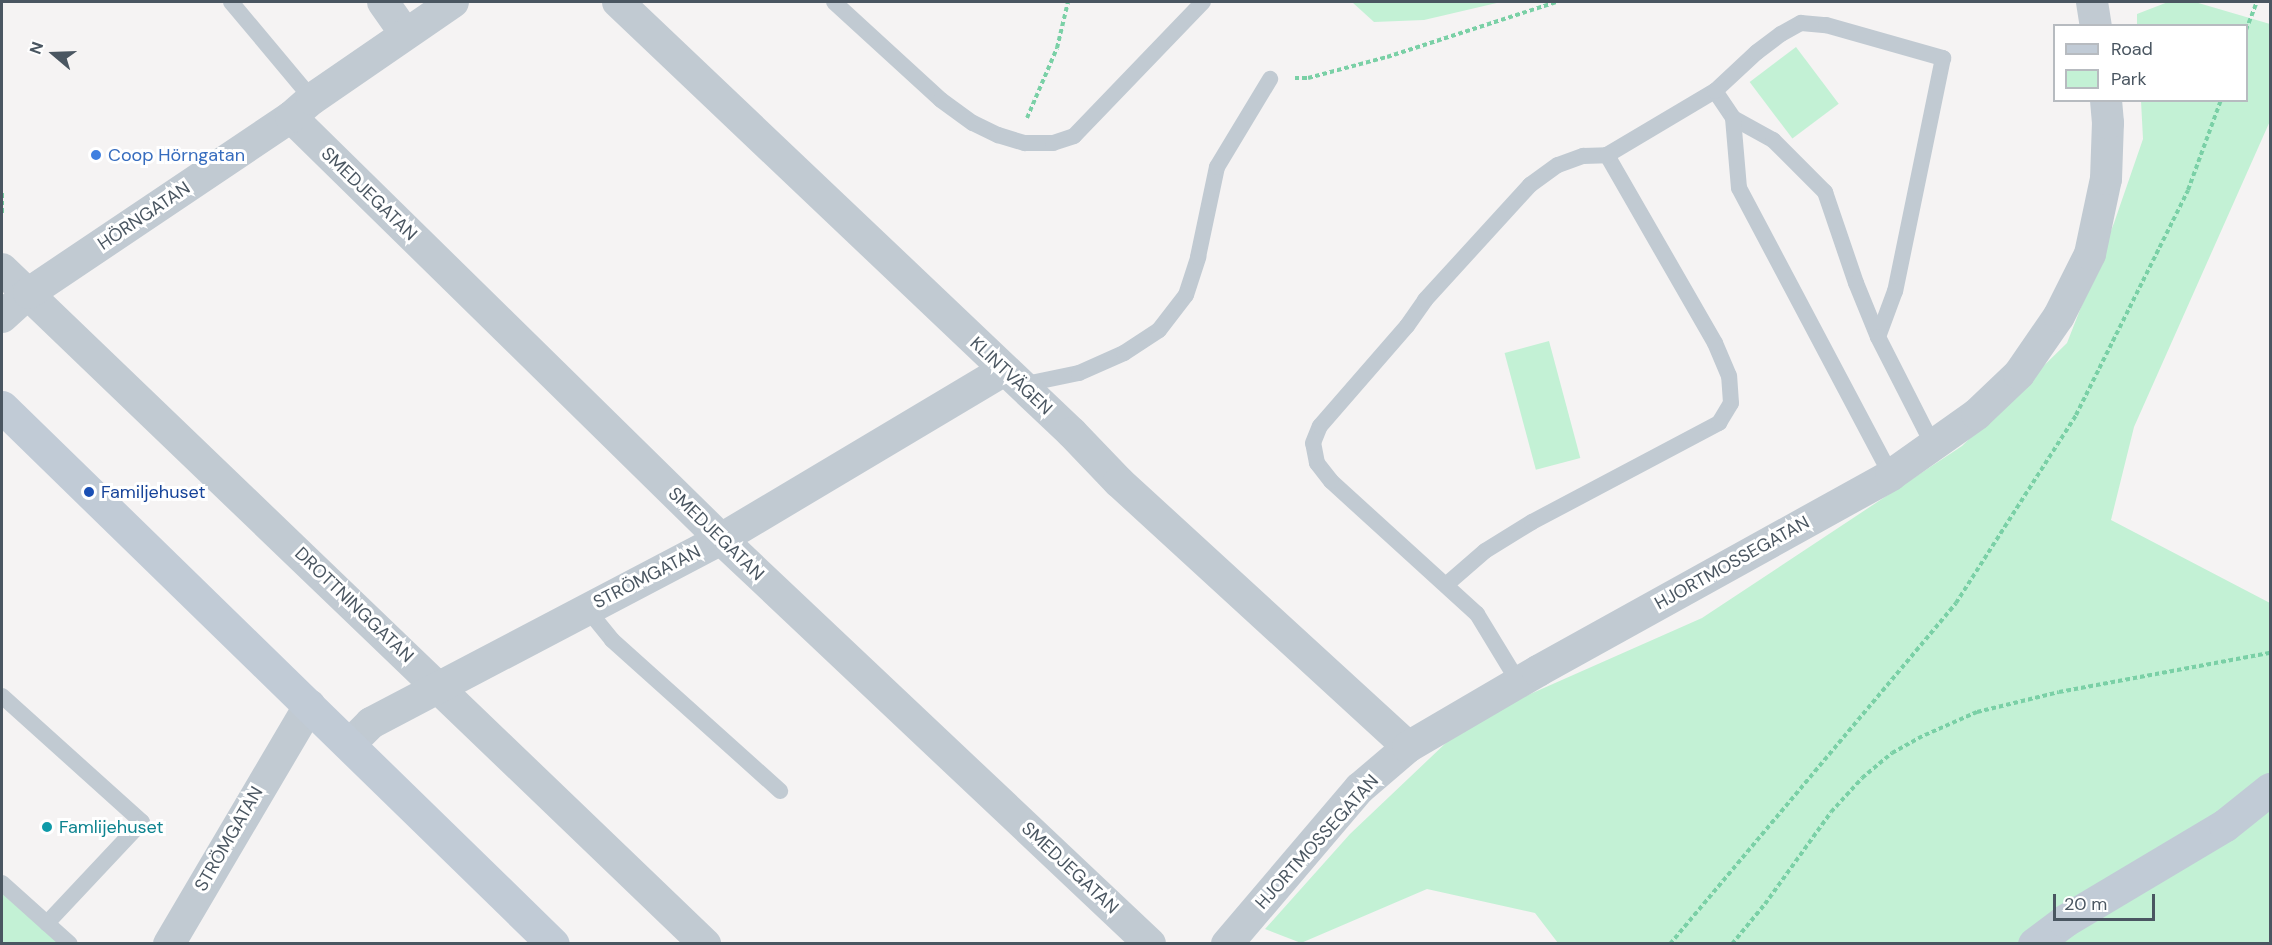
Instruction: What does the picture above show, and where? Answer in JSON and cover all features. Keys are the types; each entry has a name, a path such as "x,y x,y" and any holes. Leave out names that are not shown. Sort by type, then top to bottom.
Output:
{"street":[{"path":"383,2 405,33"},
{"name":"HÖRNGATAN","path":"2,317 29,293 302,108 405,33 453,2"},
{"name":"KLINTVÄGEN","path":"618,2 1119,482 1408,747"},
{"path":"2092,2 2096,24"},
{"name":"HJORTMOSSEGATAN","path":"1227,944 1360,788 1408,747 1891,475 1977,414 2019,374 2059,316 2090,254 2106,179 2108,123 2106,102"},
{"name":"SMEDJEGATAN","path":"302,108 721,539 1150,944"},
{"name":"DROTTNINGGATAN","path":"2,269 705,944"},
{"name":"STRÖMGATAN","path":"350,745 371,723 721,539 1013,378"},
{"path":"2,407 553,944"},
{"name":"STRÖMGATAN","path":"169,944 310,705"},
{"path":"2034,944 2064,921 2225,825 2271,789"}],"lane":[{"path":"231,2 302,108"},
{"path":"834,2 941,100 973,123 1017,140 1053,142 1074,136 1203,2"},
{"path":"1519,683 1477,614 1447,584 1331,482 1317,463 1313,443 1320,426 1407,327 1425,300 1530,185 1558,165 1583,156 1607,154 1715,91 1757,52 1781,34 1802,23 1826,25 1943,58 1895,291 1878,337"},
{"path":"1013,378 1078,373 1124,352 1159,330 1186,295 1198,258 1217,167 1270,79"},
{"path":"1715,91 1733,118 1773,140 1826,192 1856,283 1878,337 1933,445"},
{"path":"1733,118 1739,188 1891,475"},
{"path":"1447,584 1485,551 1532,522 1719,423 1731,403 1729,376 1715,343 1607,154"},
{"path":"587,609 612,640 780,791"},
{"path":"2,696 142,822 47,923"},
{"path":"2,883 70,944"}],"path":[{"path":"1017,140 1057,48 1068,2"},
{"path":"1270,79 1308,78 1387,57 1556,2"},
{"path":"2248,27 2257,2"},
{"path":"1670,944 1956,603 2076,415 2188,190 2220,102"},
{"path":"2,193 2,214"},
{"path":"1732,944 1765,904 1831,812 1862,778 1892,753 1925,735 1977,712 2059,692 2271,653"}],"green space":[{"path":"1352,2 1501,2 1424,20 1374,22"},
{"path":"2168,2 2195,2 2270,24 2270,121 2134,427 2111,520 2270,603 2270,943 1558,943 1535,913 1427,889 1301,943 1265,929 1350,834 1469,721 1702,618 1962,446 2067,343 2114,223 2143,139 2141,102 2248,102 2248,24 2137,24 2137,14"},
{"path":"1796,47 1839,104 1792,139 1750,82"},
{"path":"1549,341 1580,458 1536,470 1505,353"},
{"path":"2,885 64,943 2,943"}],"place":[{"name":"Coop Hörngatan","path":"96,155"},
{"name":"Familjehuset","path":"89,492"},
{"name":"Famlijehuset","path":"47,827"}]}
